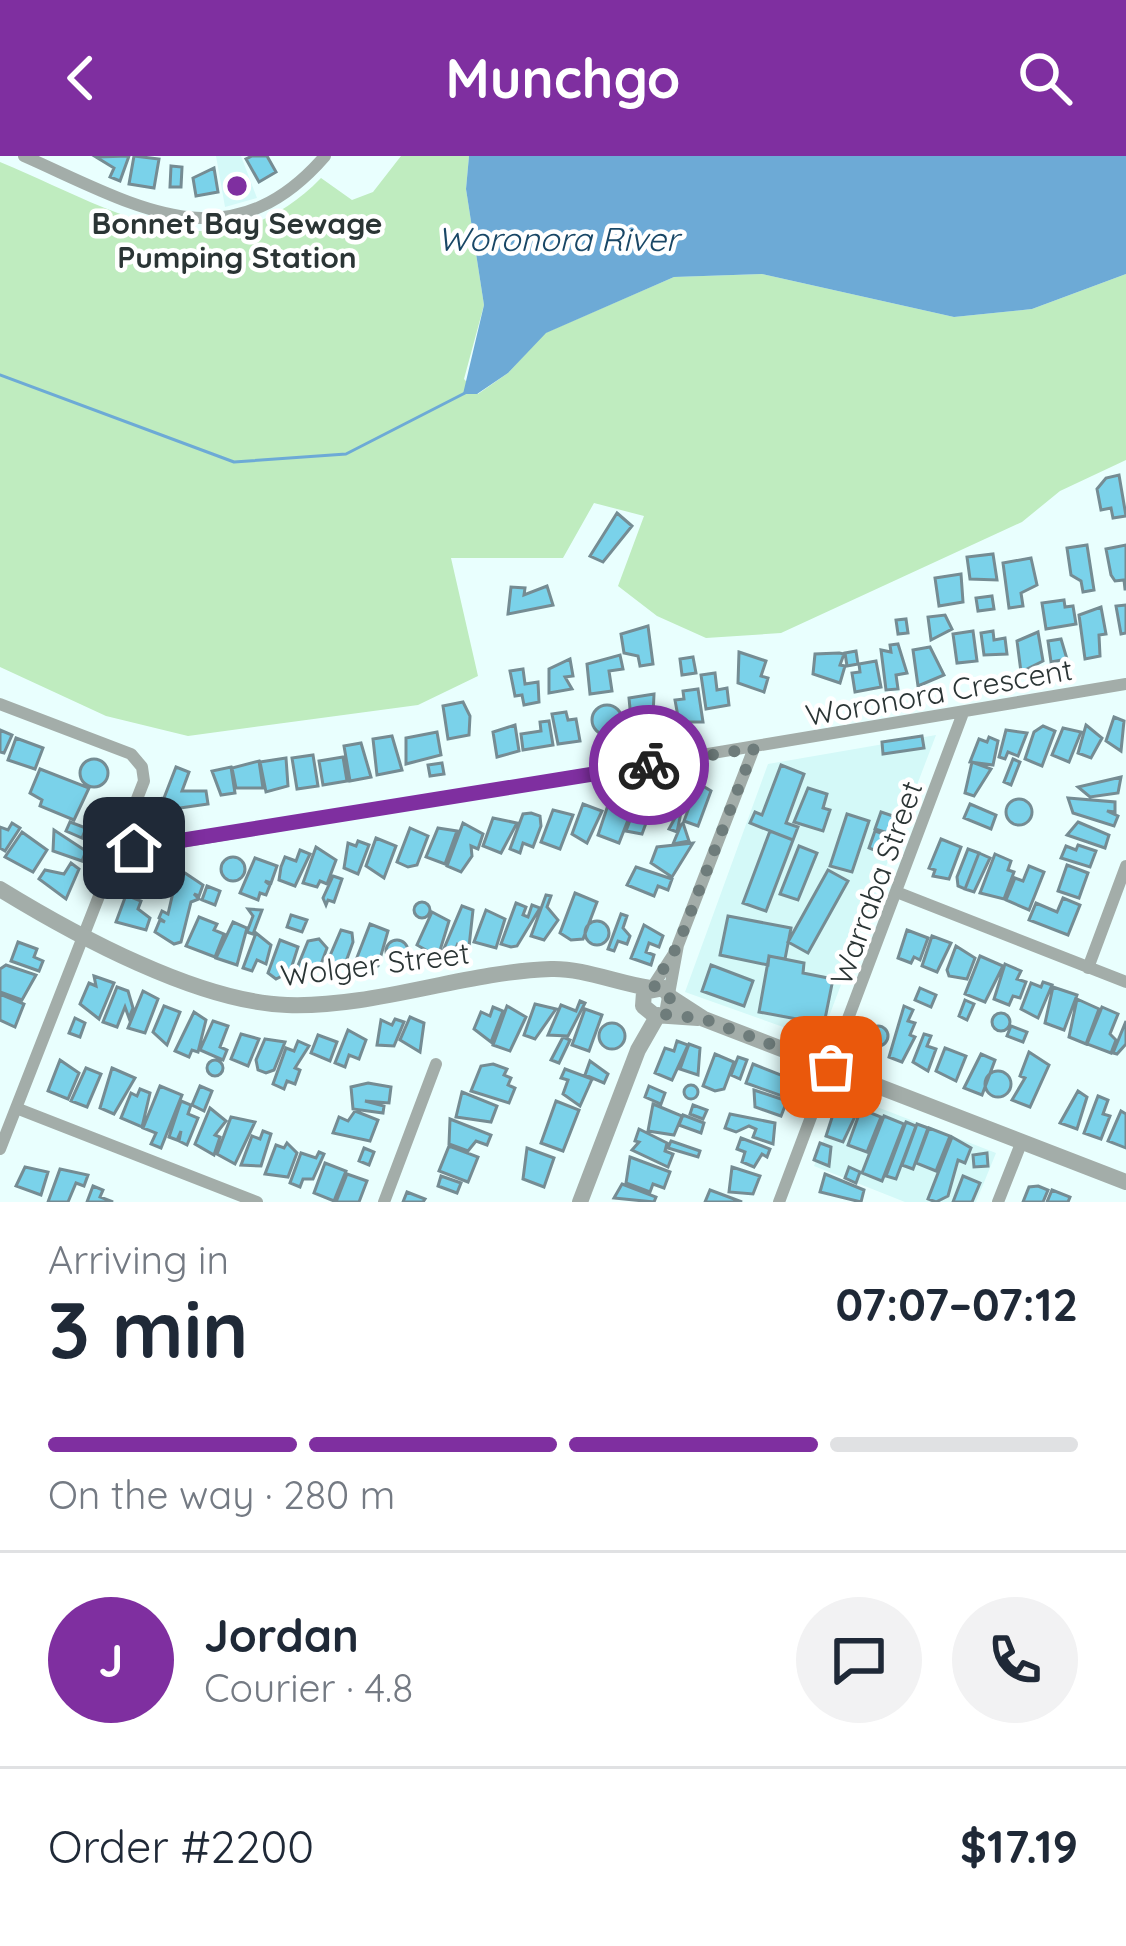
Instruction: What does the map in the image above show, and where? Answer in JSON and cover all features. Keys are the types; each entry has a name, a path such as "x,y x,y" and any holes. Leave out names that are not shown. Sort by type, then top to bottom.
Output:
{"street":[{"path":"24,156 156,212 201,220 240,219 264,208 290,191 326,156"},
{"name":"Woronora Crescent","path":"121,846 145,848 1126,684"},
{"path":"0,704 131,754 142,767 144,781 0,1149"},
{"name":"Warraba Street","path":"779,1202 963,713"},
{"path":"580,1202 754,748"},
{"path":"1088,968 1126,866"},
{"name":"Wolger Street","path":"0,889 84,939 221,992 271,1004 316,1004 551,969 610,982 1126,1182"},
{"path":"899,893 1126,982"},
{"path":"384,1202 436,1064"},
{"path":"16,1108 257,1202"},
{"path":"998,1202 1022,1141"}],"shaded area":[{"path":"216,156 241,156 257,198 225,207"},
{"path":"936,735 820,1040 685,992 768,764"},
{"path":"841,1093 996,1153 976,1202 905,1202 814,1166"}],"green space":[{"path":"401,156 469,156 466,189 484,305 464,379 478,394 508,373 545,333 674,277 762,274 954,317 1032,309 1126,274 1126,460 1060,491 1022,522 781,633 706,638 657,616 618,586 644,516 594,503 563,558 451,558 478,676 418,705 188,736 106,716 0,667 0,162 123,215 164,227 204,231 243,226 282,209 321,178 352,200 373,192"}],"water":[{"name":"Woronora River","path":"469,156 1126,156 1126,274 1032,309 954,317 762,274 674,277 546,333 508,373 477,394 463,394 484,305 466,189"}],"building":[{"path":"129,156 120,181 110,177 114,168 96,157"},
{"path":"134,156 159,159 154,188 129,184"},
{"path":"267,156 276,172 259,182 246,159"},
{"path":"171,166 182,167 181,187 170,187"},
{"path":"214,168 218,192 196,196 193,178"},
{"path":"1119,475 1126,516 1113,518 1111,508 1101,510 1097,489 1106,478"},
{"path":"617,513 632,526 603,562 590,556"},
{"path":"1087,545 1094,590 1083,592 1081,581 1071,575 1067,548"},
{"path":"1126,545 1125,589 1124,580 1115,581 1111,575 1106,549"},
{"path":"993,554 997,580 970,579 967,557"},
{"path":"1031,558 1037,585 1021,593 1023,606 1009,608 1003,563"},
{"path":"961,574 963,602 939,606 935,578"},
{"path":"547,586 553,605 508,614 511,587 525,588 524,595"},
{"path":"992,596 994,609 978,611 976,598"},
{"path":"1064,600 1065,607 1073,606 1076,624 1046,629 1042,603"},
{"path":"1126,605 1126,633 1121,634 1116,606"},
{"path":"1101,607 1106,634 1099,635 1100,656 1085,659 1079,615"},
{"path":"945,615 952,629 931,640 928,617"},
{"path":"906,619 908,633 898,634 896,620"},
{"path":"648,626 653,664 640,666 638,656 624,653 621,634"},
{"path":"973,631 977,661 957,663 953,634"},
{"path":"993,631 994,640 1005,638 1007,654 984,655 981,633"},
{"path":"1038,632 1043,661 1021,672 1017,641"},
{"path":"1061,639 1067,659 1051,662 1048,641"},
{"path":"898,644 907,673 896,675 898,689 886,690 881,650 891,652 890,645"},
{"path":"930,647 944,675 918,686 913,650"},
{"path":"856,651 858,664 847,666 845,653"},
{"path":"739,652 766,661 761,676 768,678 764,692 738,683"},
{"path":"815,654 844,654 840,665 845,666 840,683 813,674"},
{"path":"620,655 623,669 609,671 612,691 590,694 587,664"},
{"path":"693,657 696,673 682,675 680,659"},
{"path":"570,659 573,676 565,677 572,689 549,693 549,669"},
{"path":"876,661 881,687 855,692 852,673 860,672 859,664"},
{"path":"523,669 525,684 538,682 539,702 524,705 522,695 515,696 510,671"},
{"path":"715,673 717,690 727,688 729,705 706,709 701,675"},
{"path":"698,689 703,722 679,722 675,700 684,699 683,691"},
{"path":"654,694 653,716 663,714 665,728 632,730 629,698"},
{"path":"463,702 470,716 469,735 448,739 443,706"},
{"path":"607,705 618,709 622,720 618,731 607,735 596,731 592,720 596,709"},
{"path":"566,712 568,720 576,719 580,741 558,744 552,714"},
{"path":"1114,717 1124,721 1121,751 1106,741"},
{"path":"549,721 553,745 523,750 521,734 541,731 540,722"},
{"path":"515,725 519,751 497,757 493,732"},
{"path":"1086,725 1102,738 1091,758 1078,753"},
{"path":"1043,726 1055,731 1042,766 1025,759 1034,732"},
{"path":"1063,728 1081,732 1069,762 1052,755"},
{"path":"0,730 12,735 4,753 0,752"},
{"path":"1006,730 1027,733 1018,756 1008,752 1005,759 999,757"},
{"path":"437,732 441,755 406,764 406,738"},
{"path":"392,736 402,770 377,775 373,739"},
{"path":"922,736 924,748 883,754 882,742"},
{"path":"989,737 998,741 993,765 970,762 979,739 987,742"},
{"path":"16,738 43,748 35,769 8,760"},
{"path":"361,743 371,777 350,781 344,746"},
{"path":"313,755 318,786 297,789 292,758"},
{"path":"343,757 347,781 323,785 319,761"},
{"path":"286,758 288,786 266,792 260,762"},
{"path":"94,759 104,763 108,773 104,783 94,787 84,783 80,773 84,763"},
{"path":"1013,759 1020,762 1011,785 1004,782"},
{"path":"259,761 263,788 236,788 232,768"},
{"path":"972,762 991,769 974,796 965,793"},
{"path":"442,763 444,774 430,776 428,765"},
{"path":"781,765 804,774 786,823 798,827 793,840 750,823 755,812 762,815"},
{"path":"176,767 189,772 182,791 206,791 208,804 159,811 157,799 164,798"},
{"path":"231,767 235,793 221,795 212,771"},
{"path":"40,769 89,788 74,820 40,806 42,800 30,793"},
{"path":"1121,777 1118,793 1090,797 1078,787"},
{"path":"698,783 711,791 698,826 684,821"},
{"path":"669,787 684,798 677,832 669,829 676,816 660,810"},
{"path":"808,788 827,794 823,808 830,810 823,831 794,822"},
{"path":"655,793 664,797 656,818 649,815 642,834 626,831 639,796 652,800"},
{"path":"622,797 635,802 619,843 598,835 610,799 620,803"},
{"path":"1068,798 1115,802 1115,812 1107,811 1118,816 1114,826 1073,813"},
{"path":"1019,799 1032,812 1019,825 1006,812"},
{"path":"583,804 602,811 587,843 572,834"},
{"path":"970,804 996,815 991,829 964,818"},
{"path":"553,810 573,815 560,849 541,842"},
{"path":"881,812 896,817 891,834 875,829"},
{"path":"523,814 540,816 541,826 533,847 523,843 520,853 510,849"},
{"path":"847,814 869,821 852,872 830,866"},
{"path":"493,818 517,823 501,853 483,846"},
{"path":"70,822 86,828 82,838 66,831"},
{"path":"1078,822 1109,835 1105,848 1067,835"},
{"path":"12,823 20,828 5,851 0,848 0,827 8,830"},
{"path":"463,823 483,834 478,849 471,846 472,856 461,872 447,866"},
{"path":"681,825 689,841 673,844"},
{"path":"410,828 428,836 417,865 408,867 397,862"},
{"path":"438,828 457,831 445,864 426,857"},
{"path":"54,830 86,851 82,861 53,851"},
{"path":"770,831 793,840 766,911 743,903"},
{"path":"875,831 890,836 884,854 869,848"},
{"path":"22,832 47,850 33,872 5,857"},
{"path":"376,838 396,846 384,878 366,866"},
{"path":"941,839 961,847 949,879 933,876 935,870 929,868"},
{"path":"358,841 369,845 358,874 344,868 348,843 356,846"},
{"path":"693,843 672,877 651,863 657,847"},
{"path":"1078,845 1096,851 1090,867 1061,858 1066,846 1076,850"},
{"path":"799,846 817,853 798,900 780,894"},
{"path":"316,847 336,860 327,884 320,881 317,887 303,883"},
{"path":"968,849 979,853 965,889 958,886 957,877"},
{"path":"300,850 310,854 295,886 279,880 285,857 296,861"},
{"path":"979,853 990,858 974,892 965,889"},
{"path":"995,854 1011,861 1008,870 1014,872 1004,899 980,893"},
{"path":"233,857 245,869 233,881 221,869"},
{"path":"255,858 277,866 271,883 265,881 270,885 266,895 260,893 258,900 240,893"},
{"path":"71,863 79,869 66,899 39,879 45,870 64,874"},
{"path":"1067,865 1088,873 1079,898 1058,891"},
{"path":"1029,866 1044,872 1029,910 1006,900 1015,878 1023,881"},
{"path":"636,867 672,879 668,890 658,886 654,896 627,885"},
{"path":"828,870 848,881 808,953 788,942"},
{"path":"148,871 169,876 161,897 140,892"},
{"path":"185,873 203,885 199,896 194,894 199,899 191,902 181,942 174,944 155,932 160,920 165,922 159,918 162,911 168,914 177,875"},
{"path":"333,876 342,879 334,902 328,900 326,905 323,898"},
{"path":"132,881 139,888 132,895 125,888"},
{"path":"207,886 220,891 215,905 202,900"},
{"path":"575,893 597,902 583,939 571,940 560,933"},
{"path":"126,895 141,901 138,909 150,918 146,930 116,922"},
{"path":"546,895 551,896 547,907 558,920 544,940 531,936"},
{"path":"1063,898 1080,905 1068,935 1029,920 1036,903 1057,912"},
{"path":"422,902 430,910 422,918 414,910"},
{"path":"516,903 526,907 523,915 528,917 532,905 540,908 517,946 511,947 501,944"},
{"path":"462,906 473,910 466,956 457,952 458,943 453,955 443,951"},
{"path":"248,909 262,910 253,934 247,932 253,916"},
{"path":"486,910 505,919 496,948 474,942"},
{"path":"432,912 449,921 438,957 417,945"},
{"path":"621,914 627,916 623,928 630,936 627,944 618,941 614,951 608,949"},
{"path":"291,915 307,920 302,932 287,927"},
{"path":"728,916 791,928 785,959 769,956 768,965 720,955"},
{"path":"199,917 217,924 214,930 224,934 215,957 186,946"},
{"path":"597,921 606,924 606,942 597,945 588,942 585,933 588,924"},
{"path":"233,922 247,928 237,965 216,958"},
{"path":"370,924 388,931 378,966 371,969 356,960"},
{"path":"644,925 663,936 659,947 649,943 646,952 654,955 651,965 631,958"},
{"path":"341,930 352,933 353,942 344,967 335,968 326,965"},
{"path":"907,930 928,938 920,960 914,957 911,963 898,958"},
{"path":"256,933 271,945 266,964 257,960 252,971 243,968"},
{"path":"932,936 951,943 937,972 922,966"},
{"path":"319,939 327,948 320,967 313,965 310,973 297,968 308,941"},
{"path":"280,940 298,947 290,972 276,979 268,973"},
{"path":"397,940 408,951 397,962 386,951"},
{"path":"18,942 37,949 34,957 43,961 39,971 11,961"},
{"path":"956,946 975,958 967,979 949,976 947,970"},
{"path":"769,956 804,963 803,973 833,979 824,1024 759,1012"},
{"path":"980,956 1003,966 985,1002 965,994"},
{"path":"1005,964 1021,971 1017,979 1026,982 1020,998 1013,996 1009,1005 994,999"},
{"path":"6,965 36,975 22,1000 0,992 0,969"},
{"path":"711,965 753,981 744,1006 702,991"},
{"path":"94,976 114,983 99,1019 80,1004 89,983 96,986"},
{"path":"1043,982 1052,985 1038,1018 1021,1009 1031,983 1041,987"},
{"path":"117,987 128,991 133,1008 129,1018 125,1007 117,1027 103,1022"},
{"path":"1053,987 1077,995 1064,1030 1045,1023"},
{"path":"920,988 936,995 931,1007 915,1000"},
{"path":"143,991 158,999 145,1033 128,1028"},
{"path":"0,994 24,1004 15,1027 0,1020"},
{"path":"1077,999 1099,1009 1086,1044 1069,1037"},
{"path":"965,1000 974,1004 967,1020 959,1016"},
{"path":"580,1001 585,1003 568,1036 548,1035 561,1005 576,1011"},
{"path":"535,1004 556,1009 535,1039 524,1035"},
{"path":"164,1006 180,1012 167,1045 153,1032"},
{"path":"507,1006 526,1017 510,1051 493,1045"},
{"path":"904,1006 913,1010 908,1021 915,1023 910,1035 915,1037 902,1062 889,1057"},
{"path":"493,1007 503,1011 491,1042 474,1029 481,1012 490,1016"},
{"path":"1102,1007 1118,1014 1110,1034 1116,1040 1111,1053 1087,1044"},
{"path":"585,1009 602,1015 589,1051 572,1045"},
{"path":"194,1012 206,1020 198,1052 192,1050 189,1057 175,1051"},
{"path":"1001,1013 1010,1022 1001,1031 992,1022"},
{"path":"410,1017 424,1023 420,1052 400,1040"},
{"path":"75,1018 85,1023 80,1037 69,1033"},
{"path":"395,1019 404,1022 394,1046 377,1045 381,1020 392,1025"},
{"path":"213,1021 228,1026 220,1047 227,1050 223,1060 200,1050"},
{"path":"1126,1021 1126,1044 1113,1053"},
{"path":"612,1023 625,1036 612,1049 599,1036"},
{"path":"878,1026 888,1036 878,1046 868,1036"},
{"path":"1011,1026 1027,1032 1023,1042 1007,1036"},
{"path":"348,1030 366,1040 359,1059 349,1055 345,1067 335,1063"},
{"path":"241,1034 259,1039 248,1066 231,1059"},
{"path":"924,1034 931,1036 927,1046 936,1049 928,1071 913,1062"},
{"path":"318,1035 337,1042 330,1061 311,1053"},
{"path":"563,1037 570,1040 559,1063 551,1060"},
{"path":"265,1039 285,1042 274,1070 266,1073 258,1070 256,1060"},
{"path":"298,1041 309,1046 295,1068 300,1070 295,1084 287,1081 284,1089 273,1084 286,1048 294,1051"},
{"path":"677,1041 688,1045 672,1080 655,1073 665,1048 674,1051"},
{"path":"689,1044 700,1048 698,1075 680,1069"},
{"path":"945,1048 966,1056 956,1081 936,1071"},
{"path":"1029,1052 1049,1065 1030,1107 1012,1100 1025,1078 1020,1076"},
{"path":"715,1054 734,1062 724,1089 715,1091 703,1086"},
{"path":"981,1054 995,1060 982,1095 964,1088"},
{"path":"738,1057 747,1060 740,1079 731,1075"},
{"path":"60,1060 79,1073 68,1099 48,1091"},
{"path":"215,1060 223,1068 215,1076 207,1068"},
{"path":"590,1061 608,1074 604,1083 585,1075"},
{"path":"753,1064 791,1079 782,1096 746,1083"},
{"path":"481,1066 507,1069 504,1075 511,1078 508,1085 515,1088 509,1103 471,1091"},
{"path":"86,1068 101,1074 87,1107 71,1101"},
{"path":"112,1068 135,1078 114,1114 100,1108"},
{"path":"565,1069 592,1079 580,1106 563,1094 568,1080 561,1078"},
{"path":"998,1071 1008,1074 1008,1094 998,1097 988,1094 985,1084 988,1074"},
{"path":"368,1083 391,1087 389,1103 365,1101 384,1106 383,1113 353,1109 351,1087"},
{"path":"691,1085 698,1092 691,1099 684,1092"},
{"path":"160,1086 182,1095 161,1148 151,1144 156,1133 143,1128"},
{"path":"200,1086 212,1091 204,1111 192,1105"},
{"path":"649,1086 665,1093 661,1104 645,1097"},
{"path":"140,1089 150,1093 142,1127 121,1118 131,1093 137,1096"},
{"path":"754,1090 787,1101 781,1116 755,1107"},
{"path":"1078,1091 1087,1097 1077,1129 1060,1123"},
{"path":"462,1092 497,1106 491,1122 456,1117"},
{"path":"1098,1096 1108,1100 1103,1114 1110,1116 1101,1139 1084,1133"},
{"path":"838,1099 859,1108 843,1142 826,1136"},
{"path":"181,1101 191,1105 188,1114 198,1118 187,1145 179,1141 181,1131 177,1140 169,1137"},
{"path":"556,1101 579,1110 563,1151 541,1143"},
{"path":"653,1104 682,1116 674,1135 648,1131"},
{"path":"693,1105 707,1110 703,1119 690,1114"},
{"path":"210,1108 226,1121 215,1135 220,1137 214,1155 195,1144"},
{"path":"861,1109 881,1117 867,1152 848,1145"},
{"path":"355,1111 378,1120 370,1141 333,1133 339,1117 348,1121"},
{"path":"1121,1111 1126,1114 1126,1148 1108,1141"},
{"path":"730,1114 775,1123 773,1144 753,1137 756,1129 749,1126 736,1132 725,1128"},
{"path":"683,1115 704,1123 701,1133 679,1125"},
{"path":"884,1116 904,1124 882,1181 862,1173"},
{"path":"231,1117 255,1122 235,1164 217,1154"},
{"path":"450,1119 491,1135 487,1145 476,1141 468,1151 449,1144"},
{"path":"906,1122 916,1126 896,1179 886,1176"},
{"path":"917,1124 928,1128 913,1169 902,1165"},
{"path":"929,1128 950,1136 936,1171 916,1163"},
{"path":"639,1129 667,1143 665,1151 673,1154 668,1167 632,1150 639,1142 635,1141"},
{"path":"263,1131 271,1134 261,1166 241,1165 252,1136 260,1139"},
{"path":"952,1137 971,1148 965,1163 958,1160 948,1196 936,1202 928,1199"},
{"path":"741,1138 770,1149 767,1157 762,1154 754,1167 742,1162 745,1152 737,1149"},
{"path":"671,1141 700,1151 698,1157 668,1148"},
{"path":"287,1143 297,1153 288,1177 265,1174 276,1145 284,1148"},
{"path":"820,1143 831,1147 829,1166 814,1160"},
{"path":"449,1146 478,1157 468,1182 439,1171"},
{"path":"364,1148 374,1152 369,1165 359,1161"},
{"path":"527,1148 554,1158 544,1187 523,1179"},
{"path":"319,1152 324,1154 313,1179 303,1179 300,1187 290,1183 301,1153 316,1158"},
{"path":"987,1153 988,1166 974,1167 973,1155"},
{"path":"630,1157 670,1172 664,1188 653,1184 650,1192 626,1183"},
{"path":"325,1163 346,1171 334,1201 314,1193"},
{"path":"25,1167 48,1172 41,1195 16,1186"},
{"path":"732,1167 760,1176 753,1194 729,1192"},
{"path":"849,1167 860,1172 856,1183 845,1178"},
{"path":"60,1169 88,1175 84,1186 76,1183 68,1202 48,1202"},
{"path":"347,1174 367,1181 359,1202 336,1202"},
{"path":"825,1174 864,1190 861,1202 820,1192"},
{"path":"441,1176 461,1183 457,1193 438,1186"},
{"path":"963,1176 980,1183 972,1202 953,1202"},
{"path":"622,1184 656,1197 654,1202 614,1198"},
{"path":"93,1186 103,1190 100,1197 113,1202 87,1202"},
{"path":"1029,1187 1048,1190 1043,1202 1023,1202"},
{"path":"710,1190 742,1202 705,1202"},
{"path":"1052,1190 1070,1197 1068,1202 1047,1202"},
{"path":"407,1192 425,1199 403,1202"}],"waterway":[{"path":"0,375 234,462 346,454 465,393"}],"way so far":[{"path":"649,765 754,748 678,945 653,986 664,988 671,1001 662,1014 704,1019 831,1067"}],"place":[{"name":"Bonnet Bay Sewage Pumping Station","path":"237,186"}],"route":[{"path":"134,848 649,765"}]}
